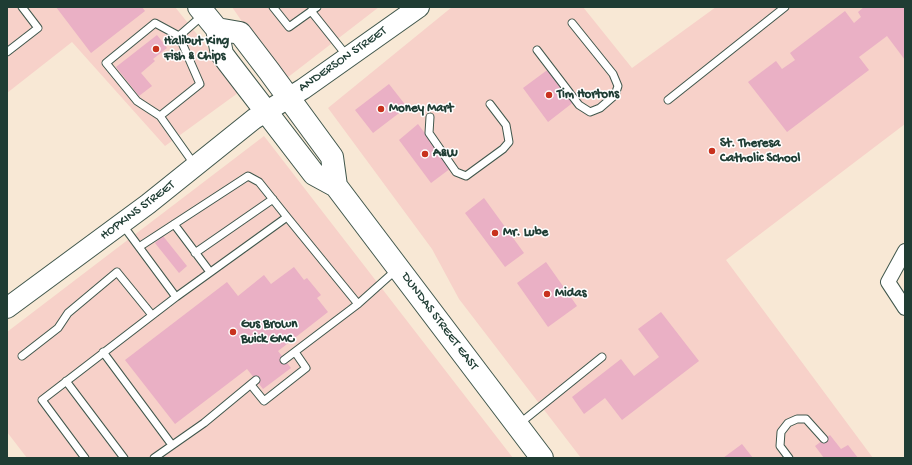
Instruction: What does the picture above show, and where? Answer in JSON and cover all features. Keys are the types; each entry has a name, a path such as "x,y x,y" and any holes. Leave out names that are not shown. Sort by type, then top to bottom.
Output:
{"main road":[{"name":"ANDERSON STREET","path":"266,112 348,58 417,8"},
{"name":"DUNDAS STREET EAST","path":"207,16 240,33 332,157 336,186"},
{"name":"DUNDAS STREET EAST","path":"207,16 222,54 314,174 336,186 542,458"},
{"name":"HOPKINS STREET","path":"7,307 122,224 254,119 266,112"}],"street":[{"path":"905,251 888,282 905,308"}],"lane":[{"path":"7,52 38,28 22,7"},
{"path":"273,7 289,27 314,9 348,58"},
{"path":"668,100 785,7"},
{"path":"179,36 207,16"},
{"path":"160,116 200,84 179,36 155,23 106,62 137,101 160,116 196,166"},
{"path":"536,50 579,105 590,112 600,108 615,95 618,86 613,74 572,23"},
{"path":"430,117 429,133 456,172 466,176 503,149 509,142 506,126 490,104"},
{"path":"139,247 248,176 259,182 358,304"},
{"path":"195,252 273,199"},
{"path":"86,458 42,400 176,297 287,217"},
{"path":"122,224 176,297"},
{"path":"174,224 210,272"},
{"path":"284,360 358,304 397,268"},
{"path":"22,356 58,328 68,313 117,272 152,315"},
{"path":"103,352 172,445"},
{"path":"154,458 204,423 254,383 264,401 306,368 295,352"},
{"path":"518,426 602,357"},
{"path":"66,381 124,458"},
{"path":"789,458 780,446 781,432 788,423 798,418 806,419 824,439"}],"shaded area":[{"path":"7,7 175,7 242,90 165,146 72,42 7,93"},
{"path":"232,7 379,7 283,81"},
{"path":"452,7 583,7 632,68 716,7 905,7 905,124 726,260 873,458 581,458 459,299 432,249 328,108"},
{"path":"264,136 513,458 27,458 7,432 7,332"}],"building":[{"path":"56,7 142,7 145,11 91,53"},
{"path":"864,7 905,7 905,60 887,36 859,57 869,70 787,132 748,82 776,61 782,69 795,60 790,53 845,11 854,23 861,17 858,12"},
{"path":"157,35 167,48 153,59 155,61 141,73 152,86 139,96 116,67"},
{"name":"Tim Hortons","path":"550,68 575,101 548,122 523,88"},
{"name":"Money Mart","path":"389,84 407,107 373,133 355,110"},
{"name":"A&W","path":"418,124 451,168 431,183 399,140"},
{"name":"Mr. Lube","path":"484,198 524,253 505,267 465,213"},
{"path":"163,236 187,266 179,273 155,243"},
{"name":"Midas","path":"546,262 577,306 548,327 517,283"},
{"name":"Gus Brown Buick GMC","path":"294,267 304,280 307,278 321,295 317,298 328,312 278,351 291,368 263,389 247,369 175,424 125,360 227,282 238,296 264,275 271,284"},
{"path":"661,312 699,361 622,420 605,398 584,414 572,397 621,359 634,376 659,357 638,329"},
{"path":"830,435 841,449 848,445 858,458 824,458 815,446"},
{"path":"742,444 753,458 723,458"}],"place":[{"name":"Halibut King Fish & Chips","path":"156,49"},
{"name":"Tim Hortons","path":"549,95"},
{"name":"Money Mart","path":"381,109"},
{"name":"St. Theresa Catholic School","path":"712,151"},
{"name":"A&W","path":"425,154"},
{"name":"Mr. Lube","path":"495,233"},
{"name":"Midas","path":"547,294"},
{"name":"Gus Brown Buick GMC","path":"233,332"}]}
